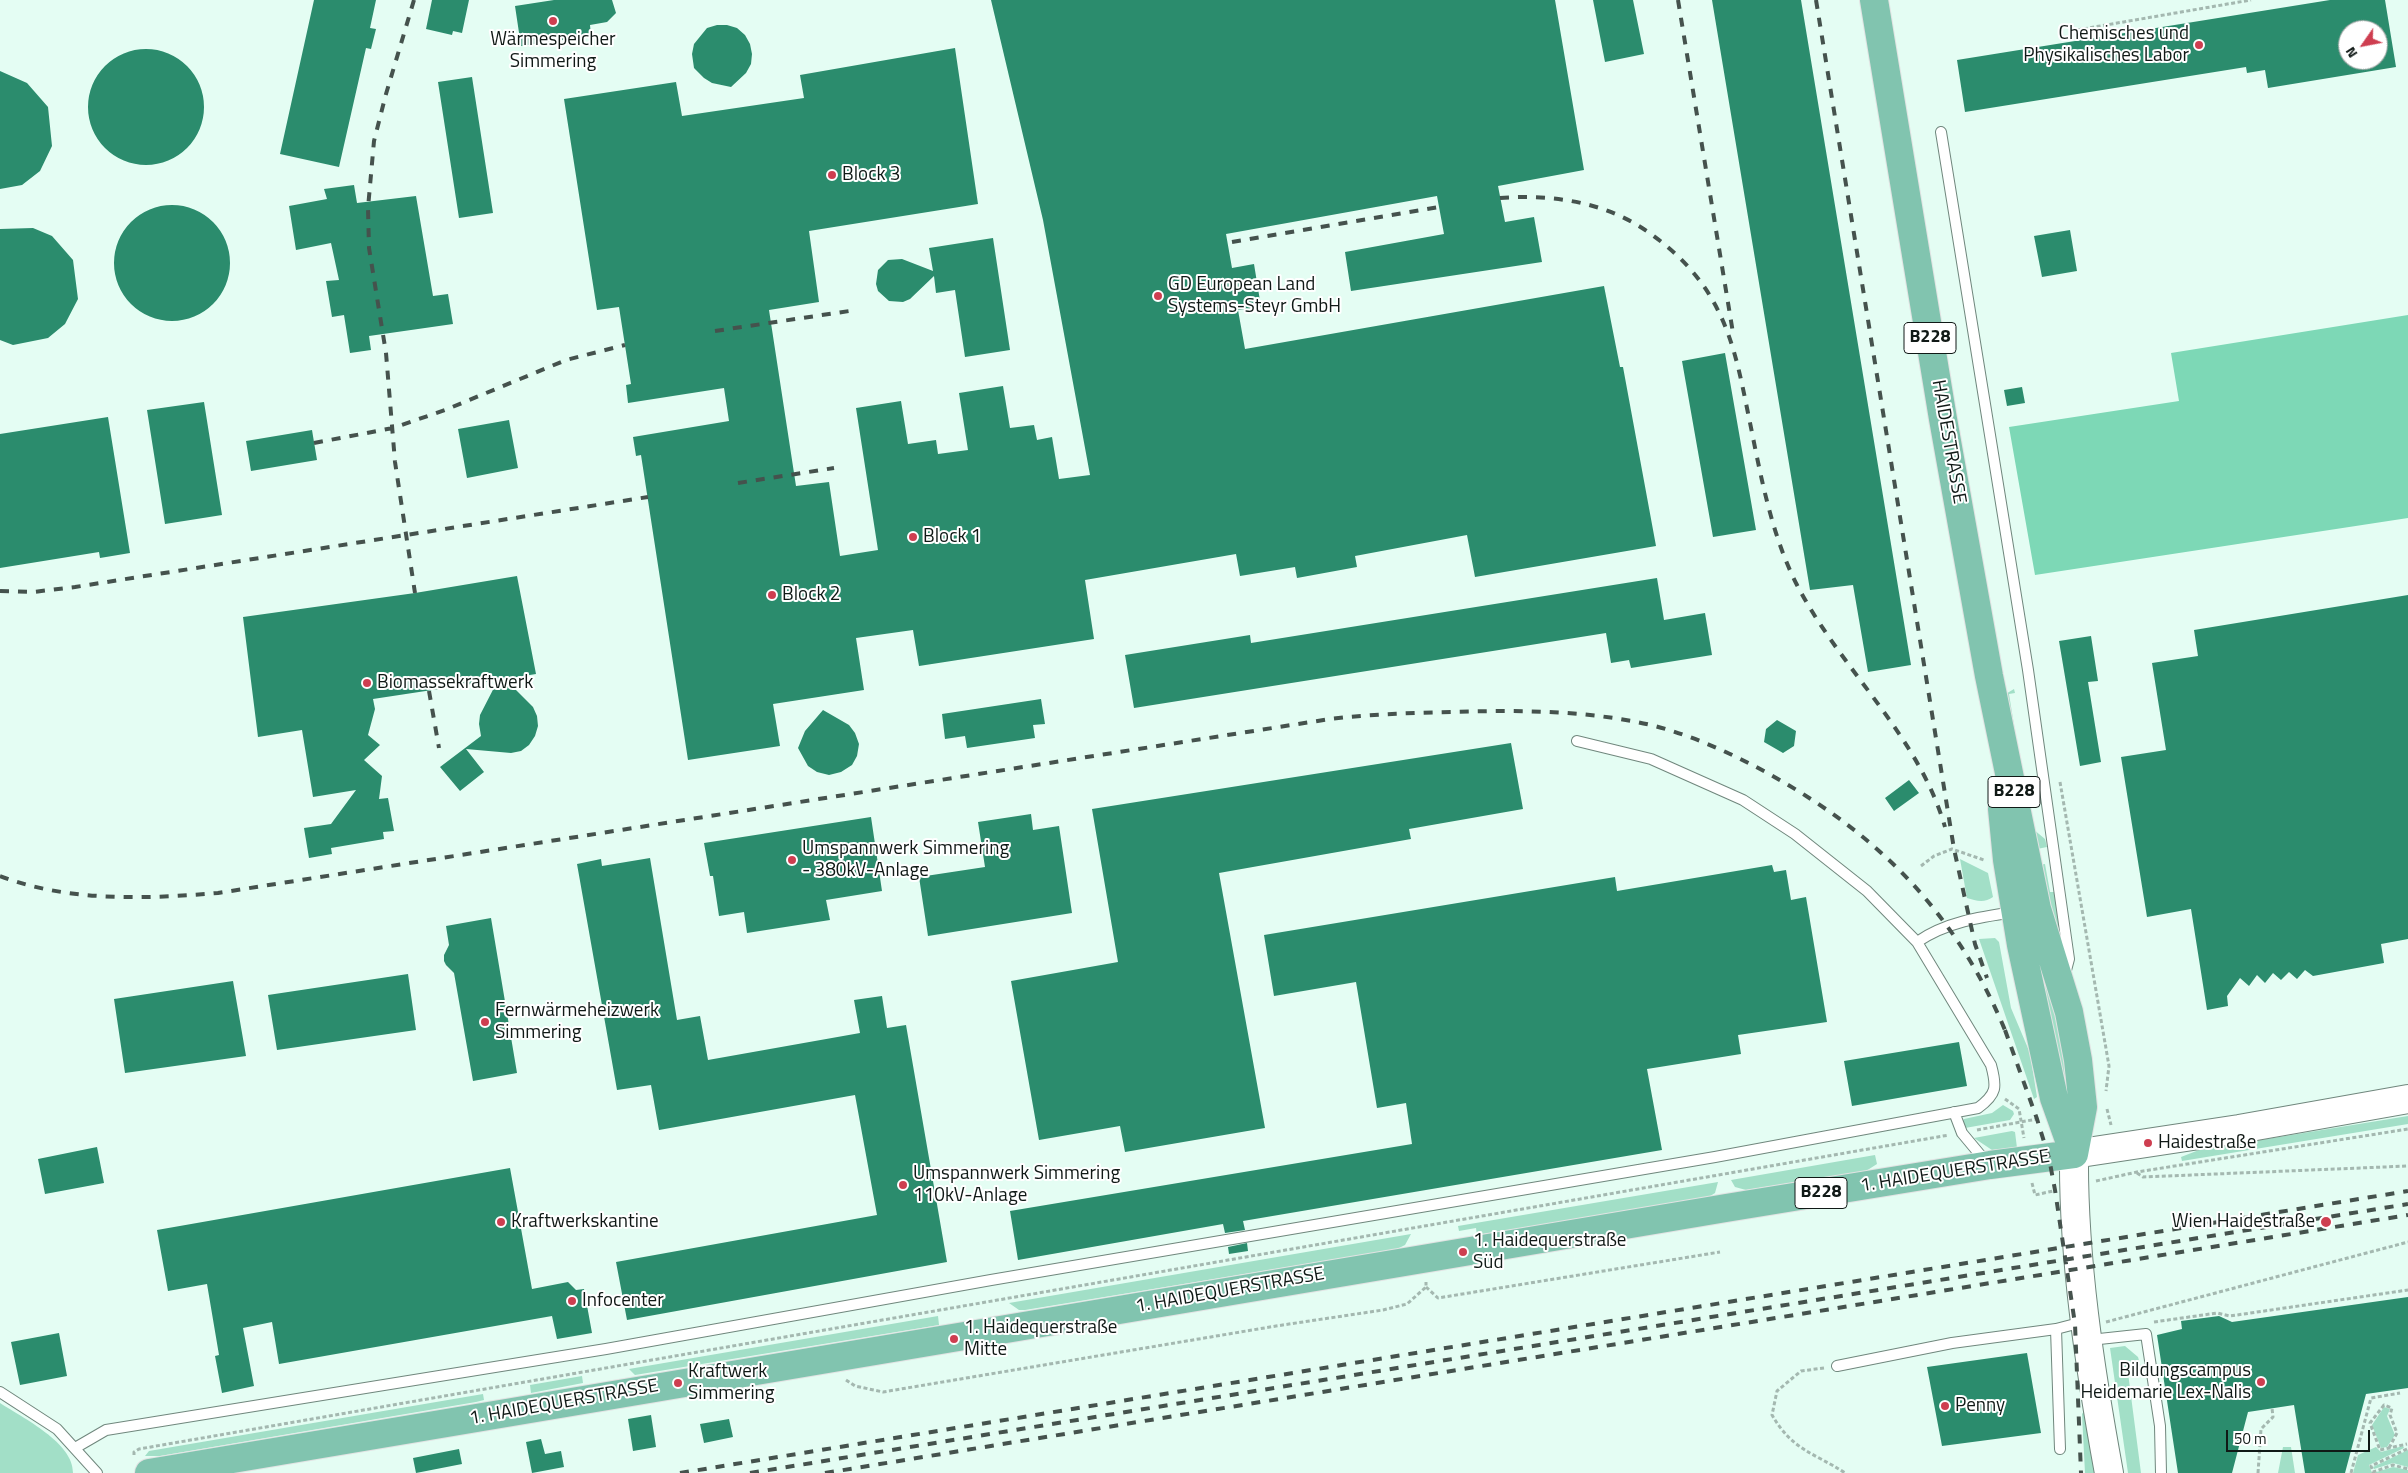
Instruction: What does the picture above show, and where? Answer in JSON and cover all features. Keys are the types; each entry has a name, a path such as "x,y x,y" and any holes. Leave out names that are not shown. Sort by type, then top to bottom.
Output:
{"main road":[{"name":"HAIDESTRASSE","path":"1874,0 1943,419 1989,676 2054,1098 2074,1154"},
{"name":"HAIDESTRASSE","path":"2026,910 2061,985 2078,1060 2083,1107 2074,1154 2074,1205 2080,1278 2093,1328 2109,1473"},
{"path":"2074,1154 2239,1129 2408,1099"},
{"name":"1. HAIDEQUERSTRASSE","path":"142,1466 819,1360 1990,1165 2074,1154"}],"lane":[{"path":"1941,132 2028,670 2069,959 2061,985"},
{"path":"74,1448 106,1430 606,1349 991,1280 1647,1168 1978,1108 1990,1100 1996,1085 1991,1065 1917,942 1867,891 1795,834 1743,800 1651,759 1577,741"},
{"path":"1917,942 1935,931 1968,919 2026,910"},
{"path":"1954,1112 1962,1133 1990,1165"},
{"path":"1837,1366 1952,1343 2056,1329 2093,1328 2146,1334 2160,1426 2161,1473"},
{"path":"2056,1329 2060,1449"},
{"path":"0,1392 57,1429 97,1473"}],"path":[{"path":"2071,31 2250,0"},
{"path":"1921,866 1934,856 1952,849 1989,862"},
{"path":"2105,1102 2112,1130"},
{"path":"142,1466 134,1452 139,1449 2037,1119"},
{"path":"2022,1123 2025,1145"},
{"path":"2111,1178 2137,1172 2408,1129"},
{"path":"2137,1172 2143,1178 2408,1166"},
{"path":"2032,1180 2035,1195 2055,1190"},
{"path":"2093,1328 2408,1242"},
{"path":"1424,1259 1426,1286 1438,1298 1720,1252"},
{"path":"819,1360 855,1386 883,1392 1276,1326 1383,1310 1407,1304 1426,1286"},
{"path":"2151,1323 2217,1312 2230,1316 2408,1290"},
{"path":"1837,1366 1801,1371 1777,1391 1772,1415 1782,1433 1796,1446 1845,1473"},
{"path":"2351,1473 2370,1398 2400,1393"},
{"path":"2389,1448 2397,1433 2390,1415 2392,1408 2384,1405 2370,1423 2380,1450 2389,1448 2407,1444"},
{"path":"2258,1473 2261,1429 2273,1417 2272,1408"},
{"path":"2407,1449 2371,1466 2373,1472 2393,1465 2408,1469"}],"green space":[{"path":"2408,315 2408,518 2035,575 2009,427 2179,401 2171,353"},
{"path":"2014,689 2015,693 2009,694 2023,781 2029,782 2038,802 2028,804 2033,829 2045,839 2047,847 2032,850 2004,695"},
{"path":"1960,859 1988,873 1993,897 1980,901 1967,898"},
{"path":"2045,864 2050,892 2055,892 2063,939 2057,940 2037,865"},
{"path":"1995,938 1999,942 2011,1008 2030,1053 2037,1097 2034,1099 1979,939"},
{"path":"2047,979 2075,1100 2064,1102 2041,980"},
{"path":"2003,1105 2013,1111 2014,1114 2010,1120 1965,1128 1962,1122 1964,1119 1992,1113"},
{"path":"2408,1116 2408,1124 2182,1161 2181,1157 2199,1150"},
{"path":"2015,1132 2017,1148 1992,1150 1974,1138"},
{"path":"1875,1155 1877,1164 1866,1171 1746,1190 1735,1187 1731,1180"},
{"path":"1718,1182 1715,1193 1707,1198 1477,1235 1476,1228 1459,1231 1458,1226"},
{"path":"1411,1234 1405,1245 1397,1249 1025,1310 1019,1310 1009,1303"},
{"path":"938,1316 939,1325 635,1375 629,1369"},
{"path":"2125,1346 2138,1357 2142,1371 2128,1373 2141,1473 2128,1473 2110,1348"},
{"path":"582,1376 583,1383 531,1393 530,1385"},
{"path":"483,1394 484,1400 476,1402 160,1456 145,1456 149,1451"},
{"path":"0,1403 46,1432 65,1452 71,1462 73,1473 0,1473"},
{"path":"2384,1407 2390,1409 2387,1416 2395,1435 2387,1447 2381,1448 2372,1425"},
{"path":"2085,1410 2098,1473 2085,1473 2082,1414"},
{"path":"2403,1446 2404,1448 2369,1465 2372,1473 2353,1473 2358,1455 2376,1447 2381,1452"},
{"path":"2283,1447 2291,1447 2295,1473 2278,1473"},
{"path":"2408,1450 2408,1467 2393,1463 2374,1469 2373,1467"},
{"path":"2393,1467 2408,1470 2408,1473 2373,1473"}],"building":[{"path":"314,0 376,0 370,28 376,29 371,49 366,48 339,167 280,154"},
{"path":"432,0 469,0 462,33 453,31 452,35 426,29"},
{"name":"Wärmespeicher Simmering","path":"554,0 612,0 616,13 607,22 590,25 591,36 521,46 515,6"},
{"path":"991,0 1555,0 1584,170 1498,186 1505,222 1534,217 1542,262 1351,291 1345,252 1444,234 1437,196 1226,234 1232,268 1254,264 1261,307 1238,310 1245,349 1604,286 1620,367 1623,367 1656,546 1475,577 1467,535 1355,556 1357,567 1297,578 1295,567 1240,576 1236,554 1085,580 1094,639 919,666 913,630 856,638 864,690 773,704 780,746 688,760 641,455 636,456 633,437 729,421 724,388 628,403 626,385 631,384 619,307 597,310 564,99 676,82 682,116 804,98 800,75 955,48 978,204 809,231 819,302 769,310 796,486 829,482 840,556 878,550 856,408 901,401 908,444 936,440 938,454 968,450 959,393 1003,386 1010,428 1034,425 1037,440 1052,437 1059,479 1090,475 1043,220"},
{"path":"1593,0 1633,0 1644,54 1605,62"},
{"path":"1712,0 1801,0 1911,665 1868,672 1853,585 1810,590"},
{"name":"Chemisches und Physikalisches Labor","path":"2330,0 2385,0 2396,67 2388,68 2388,20 2338,20 2338,70 2378,70 2268,88 2265,70 2247,73 2246,67 1965,112 1957,60"},
{"path":"717,25 737,28 745,35 750,44 751,64 746,73 731,87 712,83 694,68 692,54 694,44 707,28"},
{"path":"146,49 168,53 187,66 200,85 204,107 200,129 187,148 168,161 146,165 124,161 105,148 92,129 88,107 92,85 105,66 124,53"},
{"path":"0,71 27,83 48,107 52,146 40,171 22,185 0,189"},
{"path":"472,77 493,213 459,218 438,82"},
{"path":"354,185 357,203 416,196 433,296 448,294 453,324 369,336 371,350 350,353 344,315 332,317 326,281 339,280 331,243 296,250 289,206 327,199 324,189"},
{"path":"172,205 194,209 213,222 226,241 230,263 226,285 213,304 194,317 172,321 150,317 131,304 118,285 114,263 118,241 131,222 150,209"},
{"path":"33,228 52,236 73,260 78,299 65,324 48,338 13,345 0,340 0,229"},
{"path":"2070,230 2077,271 2042,277 2034,236"},
{"path":"993,238 1010,350 965,357 955,290 936,293 934,276 910,299 903,302 889,301 878,291 876,284 878,270 888,260 902,259 933,271 929,248"},
{"path":"1725,353 1756,530 1713,537 1682,361"},
{"path":"2022,387 2025,403 2007,406 2004,390"},
{"path":"204,402 222,515 165,524 147,410"},
{"path":"108,417 130,553 100,558 99,552 0,568 0,434"},
{"path":"509,420 518,468 467,478 458,429"},
{"path":"312,430 317,460 251,471 246,441"},
{"name":"Biomassekraftwerk","path":"517,576 536,674 505,679 533,707 537,716 538,726 535,736 529,745 521,751 511,753 466,749 484,772 460,791 440,767 481,736 480,715 498,680 373,699 375,709 368,735 380,745 364,760 382,776 379,799 388,798 394,831 383,832 384,839 331,848 332,854 309,858 304,828 331,824 356,790 313,797 302,730 258,737 243,617 415,593"},
{"path":"1657,578 1664,620 1705,613 1712,655 1631,668 1629,660 1611,663 1606,633 1134,708 1125,655 1250,635 1251,643"},
{"path":"2408,595 2408,939 2381,944 2384,963 2313,976 2305,970 2297,979 2289,972 2281,980 2273,973 2265,983 2257,975 2249,986 2240,978 2227,996 2228,1006 2207,1010 2191,909 2147,917 2121,757 2166,750 2152,663 2198,656 2194,630"},
{"path":"2091,636 2098,681 2088,682 2101,762 2080,766 2059,641"},
{"path":"1041,699 1045,724 1033,725 1035,738 967,748 965,736 945,739 942,714"},
{"path":"823,710 849,725 855,733 859,744 857,756 852,765 841,772 829,775 817,772 808,766 798,748 805,731"},
{"path":"1777,720 1796,731 1794,746 1783,753 1764,742 1766,729"},
{"path":"1511,743 1523,809 1409,829 1411,839 1219,873 1265,1128 1125,1152 1120,1126 1039,1140 1011,981 1118,962 1092,809"},
{"path":"1909,780 1919,793 1894,811 1885,798"},
{"path":"1031,814 1033,830 1059,826 1072,913 928,936 919,877 985,867 978,822"},
{"name":"Umspannwerk Simmering - 380kV-Anlage","path":"871,817 882,891 826,900 830,920 747,933 744,912 719,916 713,876 710,876 704,843"},
{"name":"Umspannwerk Simmering 110kV-Anlage","path":"650,858 677,1020 700,1016 708,1060 860,1033 854,1000 882,996 887,1028 906,1025 947,1262 627,1320 616,1262 877,1215 855,1095 659,1130 651,1085 617,1090 577,864 601,859 602,866"},
{"path":"1772,865 1774,872 1786,870 1791,900 1806,897 1827,1022 1738,1035 1741,1054 1647,1069 1662,1150 1243,1221 1245,1230 1225,1233 1223,1224 1018,1260 1010,1211 1412,1144 1406,1103 1377,1108 1356,982 1274,996 1264,935 1615,877 1617,891"},
{"name":"Fernwärmeheizwerk Simmering","path":"491,918 517,1073 473,1081 454,973 444,961 444,955 449,945 446,926"},
{"path":"408,974 416,1030 277,1050 268,995"},
{"path":"233,981 246,1056 125,1073 114,999"},
{"path":"1959,1042 1967,1086 1852,1106 1844,1061"},
{"path":"97,1147 104,1183 45,1194 38,1159"},
{"path":"510,1168 532,1289 568,1282 576,1290 584,1289 592,1333 557,1339 552,1316 279,1364 272,1322 243,1328 254,1386 222,1393 215,1356 219,1355 207,1284 168,1291 157,1230"},
{"path":"1247,1243 1248,1251 1229,1254 1228,1247"},
{"name":"Bildungscampus Heidemarie Lex-Nalis","path":"2408,1297 2408,1388 2366,1394 2345,1473 2305,1473 2294,1405 2248,1412 2232,1473 2178,1473 2157,1335 2182,1329 2181,1321 2219,1316 2232,1322"},
{"path":"59,1333 67,1376 20,1385 11,1342"},
{"path":"2027,1353 2041,1433 1942,1446 1927,1367"},
{"path":"651,1415 656,1447 633,1451 628,1419"},
{"path":"729,1419 733,1437 704,1443 700,1424"},
{"path":"541,1439 545,1454 561,1451 564,1467 532,1473 526,1442"},
{"path":"459,1449 462,1464 416,1473 413,1458"}],"railway":[{"path":"414,0 374,141 368,208 369,248 386,353 395,462 415,593"},
{"path":"1678,0 1733,333"},
{"path":"1816,0 1954,849 1975,944 1987,978"},
{"path":"1500,198 1540,197 1559,199 1579,202 1616,214 1651,234 1678,256 1707,291 1720,314 1731,342 1767,501 1788,565 1815,616 1898,732 1917,762 1933,793 1945,827"},
{"path":"1232,242 1439,207"},
{"path":"715,331 856,310"},
{"path":"314,443 393,428 445,410 566,360 625,345"},
{"path":"738,483 834,468"},
{"path":"0,591 33,592 75,587 648,497"},
{"path":"429,691 439,748"},
{"path":"0,876 26,884 80,894 163,897 218,893 1330,719 1391,714 1477,711 1552,712 1626,720 1683,734 1713,746 1771,775 1811,799 1848,825 1882,853 1913,884 1941,917 1988,992 2007,1035"},
{"path":"2005,1030 2037,1119 2049,1158 2055,1190 2075,1324 2081,1473"},
{"path":"680,1473 2408,1191"},
{"path":"750,1473 2408,1204"},
{"path":"825,1473 2408,1215"}],"place":[{"name":"Wärmespeicher Simmering","path":"553,21"},
{"name":"Chemisches und Physikalisches Labor","path":"2199,45"},
{"name":"Block 3","path":"832,175"},
{"name":"GD European Land Systems-Steyr GmbH","path":"1158,296"},
{"name":"Block 1","path":"913,537"},
{"name":"Block 2","path":"772,595"},
{"name":"Biomassekraftwerk","path":"367,683"},
{"name":"Umspannwerk Simmering - 380kV-Anlage","path":"792,860"},
{"name":"Fernwärmeheizwerk Simmering","path":"485,1022"},
{"name":"Haidestraße","path":"2148,1143"},
{"name":"Umspannwerk Simmering 110kV-Anlage","path":"903,1185"},
{"name":"Kraftwerkskantine","path":"501,1222"},
{"name":"Wien Haidestraße","path":"2326,1222"},
{"name":"1. Haidequerstraße Süd","path":"1463,1252"},
{"name":"Infocenter","path":"572,1301"},
{"name":"1. Haidequerstraße Mitte","path":"954,1339"},
{"name":"Bildungscampus Heidemarie Lex-Nalis","path":"2261,1382"},
{"name":"Kraftwerk Simmering","path":"678,1383"},
{"name":"Penny","path":"1945,1406"}]}
